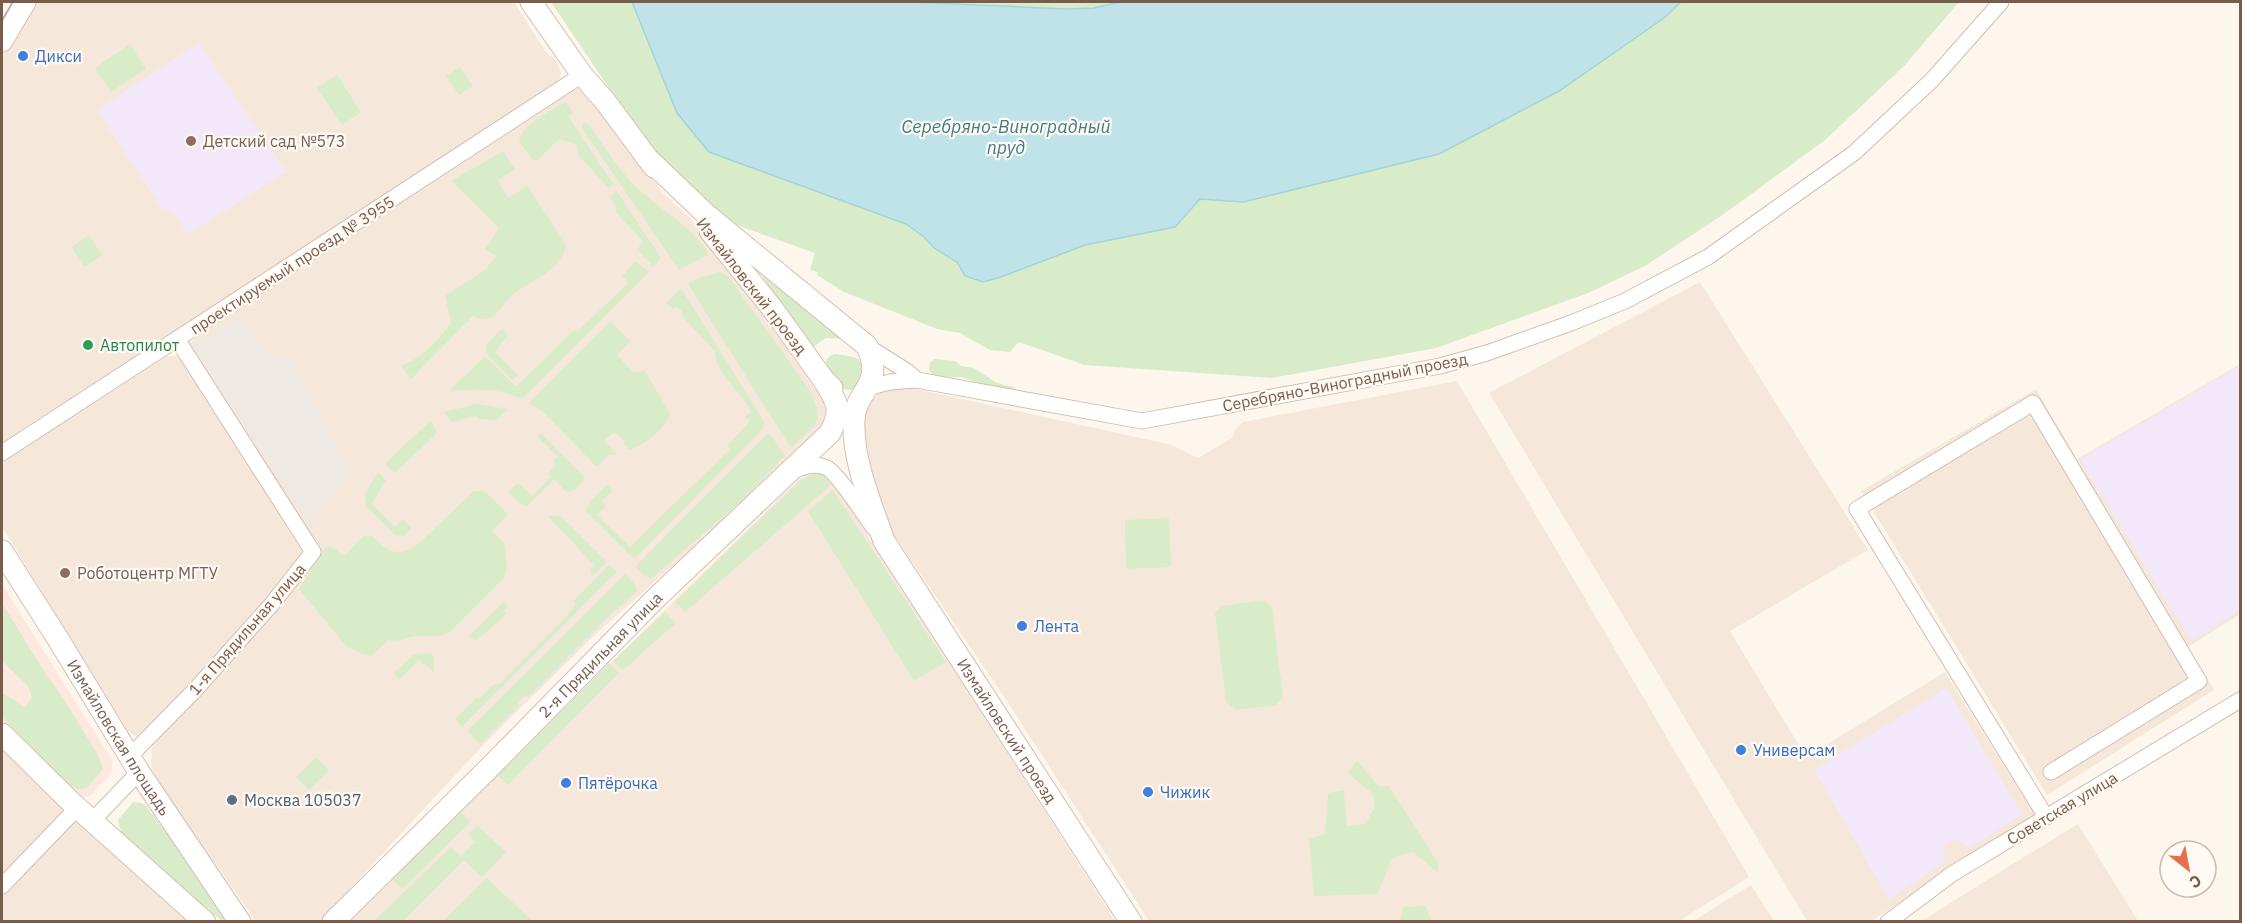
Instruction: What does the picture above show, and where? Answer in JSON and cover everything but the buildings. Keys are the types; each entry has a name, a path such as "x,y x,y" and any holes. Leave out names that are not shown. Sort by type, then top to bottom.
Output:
{"street":[{"path":"2,41 26,2"},
{"name":"Измайловский проезд","path":"531,2 582,75 605,101 645,156 728,251 823,379 843,396 855,396 866,390"},
{"name":"Серебряно-Виноградный проезд","path":"866,390 892,381 917,380 1142,421 1440,366 1498,349 1625,301 1708,257 1732,241 1854,153 1932,80 2001,2"},
{"name":"проектируемый проезд № 3955","path":"2,453 582,75"},
{"name":"Измайловский проезд","path":"645,156 708,216 867,346 917,380"},
{"name":"1-я Прядильная улица","path":"2,886 85,814 134,764 195,690 271,605 312,552 177,339"},
{"name":"Измайловский проезд","path":"867,346 872,359 873,371 854,417 855,442 872,506 885,541"},
{"name":"2-я Прядильная улица","path":"333,921 656,598 830,433 838,417 838,407 823,379"},
{"path":"2046,817 1857,509 2033,404 2199,681 2051,772"},
{"name":"Измайловский проезд","path":"790,472 809,465 827,467 841,482 885,541 1131,921"},
{"name":"Измайловская площадь","path":"2,551 134,764 240,921"},
{"name":"Советская улица","path":"1888,921 1952,874 2241,700"},
{"path":"2,734 85,814 205,921"}],"shaded area":[{"path":"34,2 514,2 545,51 557,62 561,73 555,84 2,444 2,56"},
{"name":"Детский сад №573","path":"199,43 286,172 188,234 172,211 162,208 97,110"},
{"path":"579,88 587,93 663,193 691,219 761,311 829,409 824,422 757,491 598,632 483,745 320,921 256,921 156,780 151,764 152,748 160,735 320,549 189,347 196,333 558,99"},
{"path":"1700,282 1868,550 1730,631 1806,757 1945,672 2036,817 1871,921 1807,921 1489,393"},
{"path":"240,316 261,350 291,359 349,470 311,526 192,346"},
{"path":"167,356 179,356 305,556 152,730 143,736 135,736 128,731 2,527 2,462"},
{"path":"2240,364 2240,614 2188,647 2214,690 2047,795 1861,491 2036,389 2077,459"},
{"path":"2240,366 2240,611 2191,641 2080,460"},
{"path":"1457,381 1749,877 1679,921 1149,921 1009,704 890,529 874,488 863,444 863,417 873,399 886,388 903,386 1172,445 1198,458 1232,438 1236,428 1243,422"},
{"path":"820,471 834,482 1115,921 346,922 797,481 809,473"},
{"path":"2,584 112,760 112,771 90,796 84,797 71,790 2,722"},
{"path":"1946,688 2022,814 1970,848 1955,839 1943,846 1945,862 1889,899 1814,770"},
{"path":"2,743 198,921 2,921"},
{"path":"2078,824 2138,921 1922,921 1990,878"},
{"path":"1751,885 1774,921 1693,921"}],"green space":[{"path":"551,2 632,2 677,113 709,152 906,224 924,237 934,248 957,262 965,276 982,282 1085,245 1175,227 1200,199 1243,202 1439,154 1559,91 1664,18 1681,2 1959,2 1904,66 1824,141 1721,216 1645,266 1588,293 1436,348 1272,378 1085,365 1019,342 1010,352 990,350 960,333 937,329 844,292 817,275 818,272 810,270 815,253 725,221 682,186 629,118"},
{"path":"912,2 1120,2 1094,8 1066,9"},
{"path":"130,44 146,69 111,92 95,68"},
{"path":"460,67 473,86 459,95 446,76"},
{"path":"337,75 361,112 342,125 317,88"},
{"path":"565,102 573,112 568,116 613,184 609,188 578,155 577,145 559,139 537,161 533,160 519,142 525,129"},
{"path":"583,123 588,124 633,184 685,227 703,246 708,255 679,270 582,128"},
{"path":"503,151 515,169 498,180 508,198 527,186 566,245 563,255 544,275 511,296 494,316 480,319 473,316 411,379 401,366 429,348 451,323 445,296 485,270 496,256 485,249 499,228 451,181"},
{"path":"616,190 661,258 653,266 637,250 643,241 616,213 615,204 610,198"},
{"path":"89,235 102,255 84,267 72,247"},
{"path":"635,261 649,272 522,399 486,390 448,392 485,356 516,387 574,330 577,332 629,282 622,276"},
{"path":"720,272 728,276 808,388 814,400 818,416 816,422 791,448 688,284"},
{"path":"765,276 845,339 826,338 813,347 763,278"},
{"path":"681,288 764,421 763,429 634,559 586,511 590,501 607,485 613,490 602,501 606,506 597,515 630,547 730,449 727,446 750,421 745,417 751,412 747,404 719,368 715,351 683,317 682,311 666,303"},
{"path":"610,321 630,341 617,355 633,372 645,371 670,414 654,436 630,450 624,444 625,441 614,432 604,441 616,453 608,455 597,467 543,412 529,403"},
{"path":"502,328 508,335 495,352 518,376 512,380 486,353 486,345"},
{"path":"836,354 856,358 861,363 861,383 853,390 842,389 825,367 828,358"},
{"path":"935,359 955,361 961,366 974,368 997,383 1016,388 1003,391 961,377 940,378 929,370 930,363"},
{"path":"477,404 508,409 497,420 479,419 476,416 451,422 444,412"},
{"path":"431,420 437,433 395,473 385,464"},
{"path":"541,433 584,477 584,480 574,491 566,492 554,479 527,506 522,505 508,492 518,483 532,496 551,477 548,474 556,465 553,461 558,457 537,436"},
{"path":"770,434 785,455 749,494 651,579 635,567 766,435"},
{"path":"378,472 386,480 372,504 394,527 403,519 412,528 404,536 395,535 366,506 365,493"},
{"path":"817,473 825,477 831,485 685,612 675,602 800,481"},
{"path":"833,490 946,662 914,681 808,511"},
{"path":"474,491 486,492 508,514 492,531 504,543 507,568 504,578 449,633 439,636 388,640 370,657 347,647 299,589 326,547 334,548 342,555 346,554 363,536 373,536 383,546 393,551 410,550"},
{"path":"548,516 561,516 607,562 592,576 590,570 594,565"},
{"path":"1169,518 1171,567 1126,569 1125,520"},
{"path":"609,565 617,572 462,727 455,719 477,697 479,699 494,684 500,684 564,619 576,604 573,601"},
{"path":"625,574 636,586 637,591 528,697 525,695 518,703 519,706 480,744 467,731"},
{"path":"1263,600 1272,608 1283,697 1276,705 1235,710 1226,702 1215,613 1222,606"},
{"path":"504,602 508,606 503,611 506,614 475,641 470,635"},
{"path":"2,603 98,755 103,769 87,788 77,789 66,782 2,717 2,693 25,707 32,698 28,686 2,661"},
{"path":"665,612 676,623 623,670 613,661"},
{"path":"430,653 434,656 434,672 419,660 399,680 394,673 413,655"},
{"path":"609,663 619,673 508,785 498,775"},
{"path":"316,757 329,770 309,790 296,777"},
{"path":"1357,760 1378,786 1389,786 1438,863 1438,873 1413,852 1393,857 1377,894 1314,896 1309,839 1325,834 1328,793 1344,790 1347,826 1365,824 1375,807 1373,794 1348,773"},
{"path":"133,802 142,803 148,808 231,921 222,921 125,838 118,820"},
{"path":"461,812 470,822 402,889 392,879"},
{"path":"478,826 506,852 482,877 464,860 403,921 374,921 451,847 461,856 476,842 468,834"},
{"path":"487,878 532,921 443,921"},
{"path":"1426,906 1431,921 1400,921 1404,907"}],"water":[{"name":"Серебряно-Виноградный пруд","path":"632,2 912,2 1066,9 1094,8 1120,2 1681,2 1664,18 1559,91 1439,154 1243,202 1200,199 1175,227 1085,245 983,282 965,276 957,262 934,248 924,237 906,224 709,152 677,113"}],"tram line":[{"path":"2,21 13,2"}],"place":[{"name":"Дикси","path":"23,56"},
{"name":"Детский сад №573","path":"191,141"},
{"name":"Автопилот","path":"88,345"},
{"name":"Роботоцентр МГТУ","path":"65,573"},
{"name":"Лента","path":"1022,626"},
{"name":"Универсам","path":"1741,750"},
{"name":"Пятёрочка","path":"566,783"},
{"name":"Чижик","path":"1148,792"},
{"name":"Москва 105037","path":"232,800"}]}
